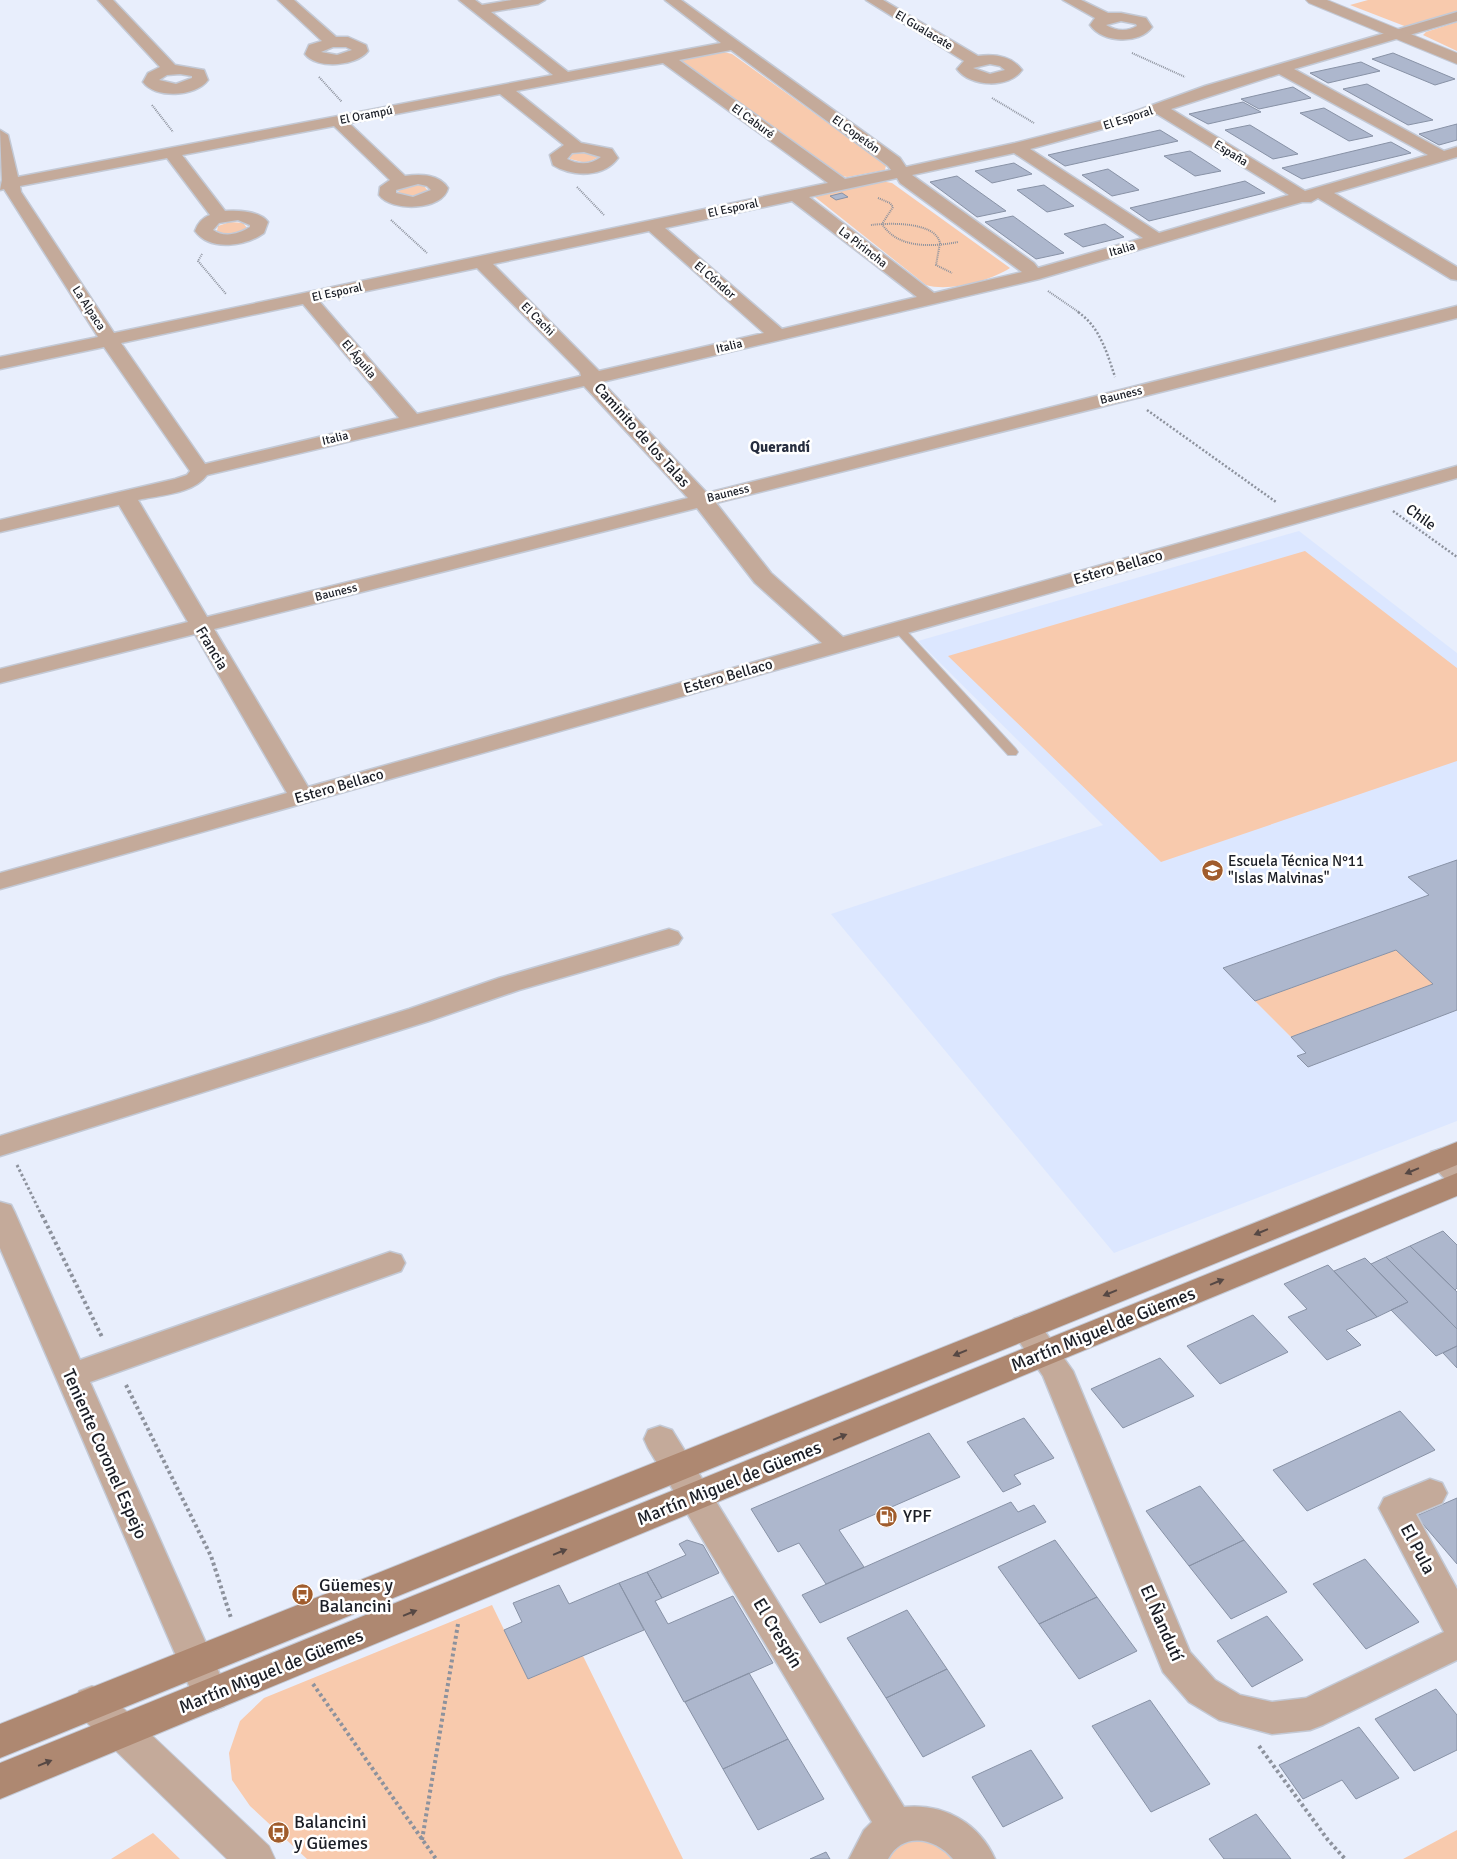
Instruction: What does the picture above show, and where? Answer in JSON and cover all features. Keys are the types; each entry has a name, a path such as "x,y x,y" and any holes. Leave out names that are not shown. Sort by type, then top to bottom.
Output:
{"main road":[{"name":"Martín Miguel de Güemes","path":"0,1781 695,1496 1035,1340 1453,1167"},
{"name":"Martín Miguel de Güemes","path":"0,1741 196,1662 669,1453 1035,1340"}],"street":[{"path":"105,0 171,70"},
{"path":"286,0 332,42"},
{"path":"466,0 565,77"},
{"path":"478,10 538,0"},
{"name":"El Copetón","path":"672,0 894,162 906,179 982,236 1028,267 1033,275"},
{"name":"El Gualacate","path":"873,0 975,61"},
{"path":"1070,0 1108,25"},
{"path":"1314,0 1457,59"},
{"name":"El Esporal","path":"0,362 110,341 840,184 1017,148 1158,108 1211,89 1399,35 1457,16"},
{"path":"332,42 354,43 361,48 360,51 345,58 328,59 316,56 312,51 318,45 332,42"},
{"name":"El Orampú","path":"6,184 733,45"},
{"name":"El Caburé","path":"666,58 840,184"},
{"path":"975,61 998,60 1010,64 1014,70 1002,77 979,77"},
{"name":"El Gualacate","path":"975,61 966,66 965,69 979,77"},
{"path":"1282,69 1449,154"},
{"path":"171,70 194,71 199,74 200,80 183,87 166,88 154,85 150,79 157,74 171,70"},
{"path":"502,88 576,147"},
{"name":"España","path":"1158,108 1305,198"},
{"path":"337,120 400,181"},
{"name":"La Alpaca","path":"0,136 6,184 110,341 200,471"},
{"path":"576,147 601,149 610,158 602,165 577,168 563,164 557,158 562,152 576,147"},
{"path":"1017,148 1157,239"},
{"path":"178,150 221,217"},
{"name":"Italia","path":"0,526 182,484 194,478 200,471 591,377 1033,275 1305,198 1449,154"},
{"path":"426,180 440,188 436,195 430,198 414,202 398,200 387,194 386,191 388,187 400,181 426,180"},
{"path":"1322,193 1457,275"},
{"name":"La Pirincha","path":"795,194 931,300"},
{"path":"247,216 259,222 260,225 254,233 247,236 230,239 213,237 207,234 204,227 207,223 221,217 247,216"},
{"name":"El Cóndor","path":"652,225 778,335"},
{"name":"El Cachi","path":"481,262 589,370 591,377"},
{"name":"El Águila","path":"308,299 411,420"},
{"name":"Bauness","path":"0,676 1457,312"},
{"name":"Caminito de los Talas","path":"591,377 594,387 702,500 762,578 838,645"},
{"name":"Estero Bellaco","path":"0,881 1457,472"},
{"name":"Francia","path":"126,498 199,626 300,796"},
{"path":"0,1146 419,1015 509,984 669,938"},
{"name":"Teniente Coronel Espejo","path":"0,1213 211,1695"},
{"path":"71,1376 390,1263"},
{"name":"El Ñandutí","path":"1035,1340 1057,1371 1176,1661 1202,1691 1232,1709 1272,1718 1310,1714 1457,1643"},
{"name":"El Crespín","path":"669,1453 896,1827"},
{"name":"El Pula","path":"1430,1493 1396,1508 1457,1622"},
{"path":"92,1703 255,1859"},
{"path":"868,1859 882,1837 896,1827 915,1823 934,1824 952,1832 967,1844 976,1859"}],"lane":[{"path":"898,628 1012,752"}],"path":[{"path":"1108,25 1109,43 1211,89"},
{"path":"328,59 315,73 356,117"},
{"path":"979,77 972,86 1060,137"},
{"path":"166,88 151,104 178,150"},
{"path":"577,168 567,177 621,232"},
{"path":"873,196 890,203 893,207 882,224"},
{"path":"398,200 391,219 444,270"},
{"path":"882,224 886,231 898,239 924,244 941,245 982,236"},
{"path":"843,232 882,224 922,228 936,235 941,245 935,260 936,265 960,276"},
{"path":"213,237 198,261 241,313"},
{"name":"Chile","path":"1372,496 1457,557"},
{"path":"422,1840 459,1618"},
{"path":"310,1679 436,1859"},
{"path":"1232,1709 1328,1840 1345,1859"}],"shaded area":[{"path":"1368,0 1457,0 1457,12 1407,27 1350,5"},
{"path":"1457,22 1457,51 1423,35 1426,32"},
{"path":"720,51 732,54 886,165 885,170 847,177 837,175 678,60"},
{"path":"581,151 598,155 599,157 586,163 570,159 570,155"},
{"path":"875,180 892,183 1010,268 992,277 969,284 946,287 926,285 815,197 817,193"},
{"path":"415,184 423,185 428,191 414,196 398,193 399,188"},
{"path":"230,222 243,223 247,228 232,234 224,234 217,231 218,226"},
{"name":"Escuela Técnica N°11 \"Islas Malvinas\"","path":"1299,531 1457,653 1457,1121 1114,1253 831,914 1103,825 918,641"},
{"path":"1305,551 1457,668 1457,761 1161,862 948,656"},
{"path":"1396,950 1433,984 1291,1037 1255,1001"},
{"path":"492,1605 528,1679 583,1656 683,1859 307,1859 250,1806 232,1780 229,1753 240,1721 264,1698"},
{"path":"1457,1830 1457,1859 1403,1859"},
{"path":"153,1833 180,1859 111,1859"},
{"path":"927,1836 961,1859 883,1859 898,1841"}],"building":[{"path":"1393,53 1455,79 1435,85 1372,59"},
{"path":"1361,62 1380,71 1328,83 1310,73"},
{"path":"1367,84 1433,120 1408,125 1343,89"},
{"path":"1293,87 1311,98 1259,109 1241,99"},
{"path":"1243,102 1261,112 1208,124 1189,114"},
{"path":"1324,108 1373,136 1349,141 1300,113"},
{"path":"1457,124 1457,140 1439,145 1419,134"},
{"path":"1250,125 1298,154 1273,159 1225,130"},
{"path":"1160,130 1178,141 1065,166 1048,155"},
{"path":"1391,142 1411,153 1302,179 1282,168"},
{"path":"1190,151 1221,171 1195,176 1164,156"},
{"path":"1014,163 1032,174 992,183 975,171"},
{"path":"1108,169 1139,190 1112,196 1082,175"},
{"path":"957,176 1006,211 977,217 930,182"},
{"path":"1245,181 1265,193 1149,221 1130,208"},
{"path":"1044,185 1074,206 1047,212 1017,190"},
{"path":"842,193 848,197 836,200 830,196"},
{"path":"1013,216 1064,253 1036,259 985,222"},
{"path":"1105,224 1124,237 1083,247 1064,234"},
{"path":"1457,860 1457,1010 1308,1067 1297,1056 1306,1053 1291,1037 1433,984 1396,950 1255,1001 1223,968 1429,895 1408,877"},
{"path":"1443,1231 1457,1245 1457,1288 1455,1290 1410,1246"},
{"path":"1410,1246 1457,1292 1457,1329 1386,1257"},
{"path":"1386,1257 1457,1329 1457,1346 1436,1356 1391,1310 1408,1302 1371,1264"},
{"path":"1365,1258 1408,1302 1377,1317 1334,1271"},
{"path":"1328,1265 1377,1317 1346,1330 1361,1345 1327,1360 1288,1317 1307,1309 1284,1284"},
{"path":"1253,1315 1288,1352 1220,1384 1187,1346"},
{"path":"1457,1346 1457,1368 1443,1353"},
{"path":"1160,1358 1194,1396 1123,1428 1091,1389"},
{"path":"1400,1411 1435,1450 1307,1511 1273,1470"},
{"path":"1024,1418 1054,1458 1014,1475 1021,1484 1003,1492 967,1442"},
{"path":"929,1433 960,1477 839,1530 864,1567 826,1584 799,1543 778,1552 751,1509"},
{"path":"1200,1486 1244,1540 1189,1566 1146,1511"},
{"path":"1457,1498 1457,1564 1416,1516"},
{"path":"1011,1502 1018,1512 1034,1505 1046,1522 820,1623 802,1595"},
{"path":"687,1540 703,1545 719,1573 662,1598 647,1572 686,1555 679,1544"},
{"path":"1055,1540 1097,1597 1039,1624 998,1567"},
{"path":"1244,1540 1287,1592 1231,1619 1189,1566"},
{"path":"1365,1559 1419,1622 1366,1649 1313,1584"},
{"path":"647,1572 662,1598 655,1601 668,1624 733,1596 773,1663 684,1702 619,1583"},
{"path":"619,1583 644,1630 528,1679 504,1630 522,1622 513,1603 559,1585 569,1604"},
{"path":"1097,1597 1137,1651 1079,1679 1039,1624"},
{"path":"907,1610 947,1669 886,1698 847,1638"},
{"path":"1267,1616 1303,1660 1252,1687 1217,1641"},
{"path":"947,1669 985,1726 923,1757 886,1698"},
{"path":"749,1673 788,1739 723,1769 685,1702"},
{"path":"1436,1689 1457,1715 1457,1750 1414,1771 1375,1719"},
{"path":"1150,1700 1210,1784 1151,1812 1092,1726"},
{"path":"1359,1727 1399,1778 1356,1799 1342,1780 1303,1799 1279,1765"},
{"path":"788,1739 824,1799 758,1830 723,1769"},
{"path":"1031,1750 1063,1798 1003,1827 972,1777"},
{"path":"1256,1814 1291,1859 1224,1859 1209,1839"},
{"path":"826,1852 830,1859 810,1859"}],"place":[{"name":"Escuela Técnica N°11 \"Islas Malvinas\"","path":"1212,870"},
{"name":"YPF","path":"887,1516"},
{"name":"Güemes y Balancini","path":"303,1595"},
{"name":"Balancini y Güemes","path":"278,1832"}],"district":[{"name":"Querandí","path":"780,447"}]}
